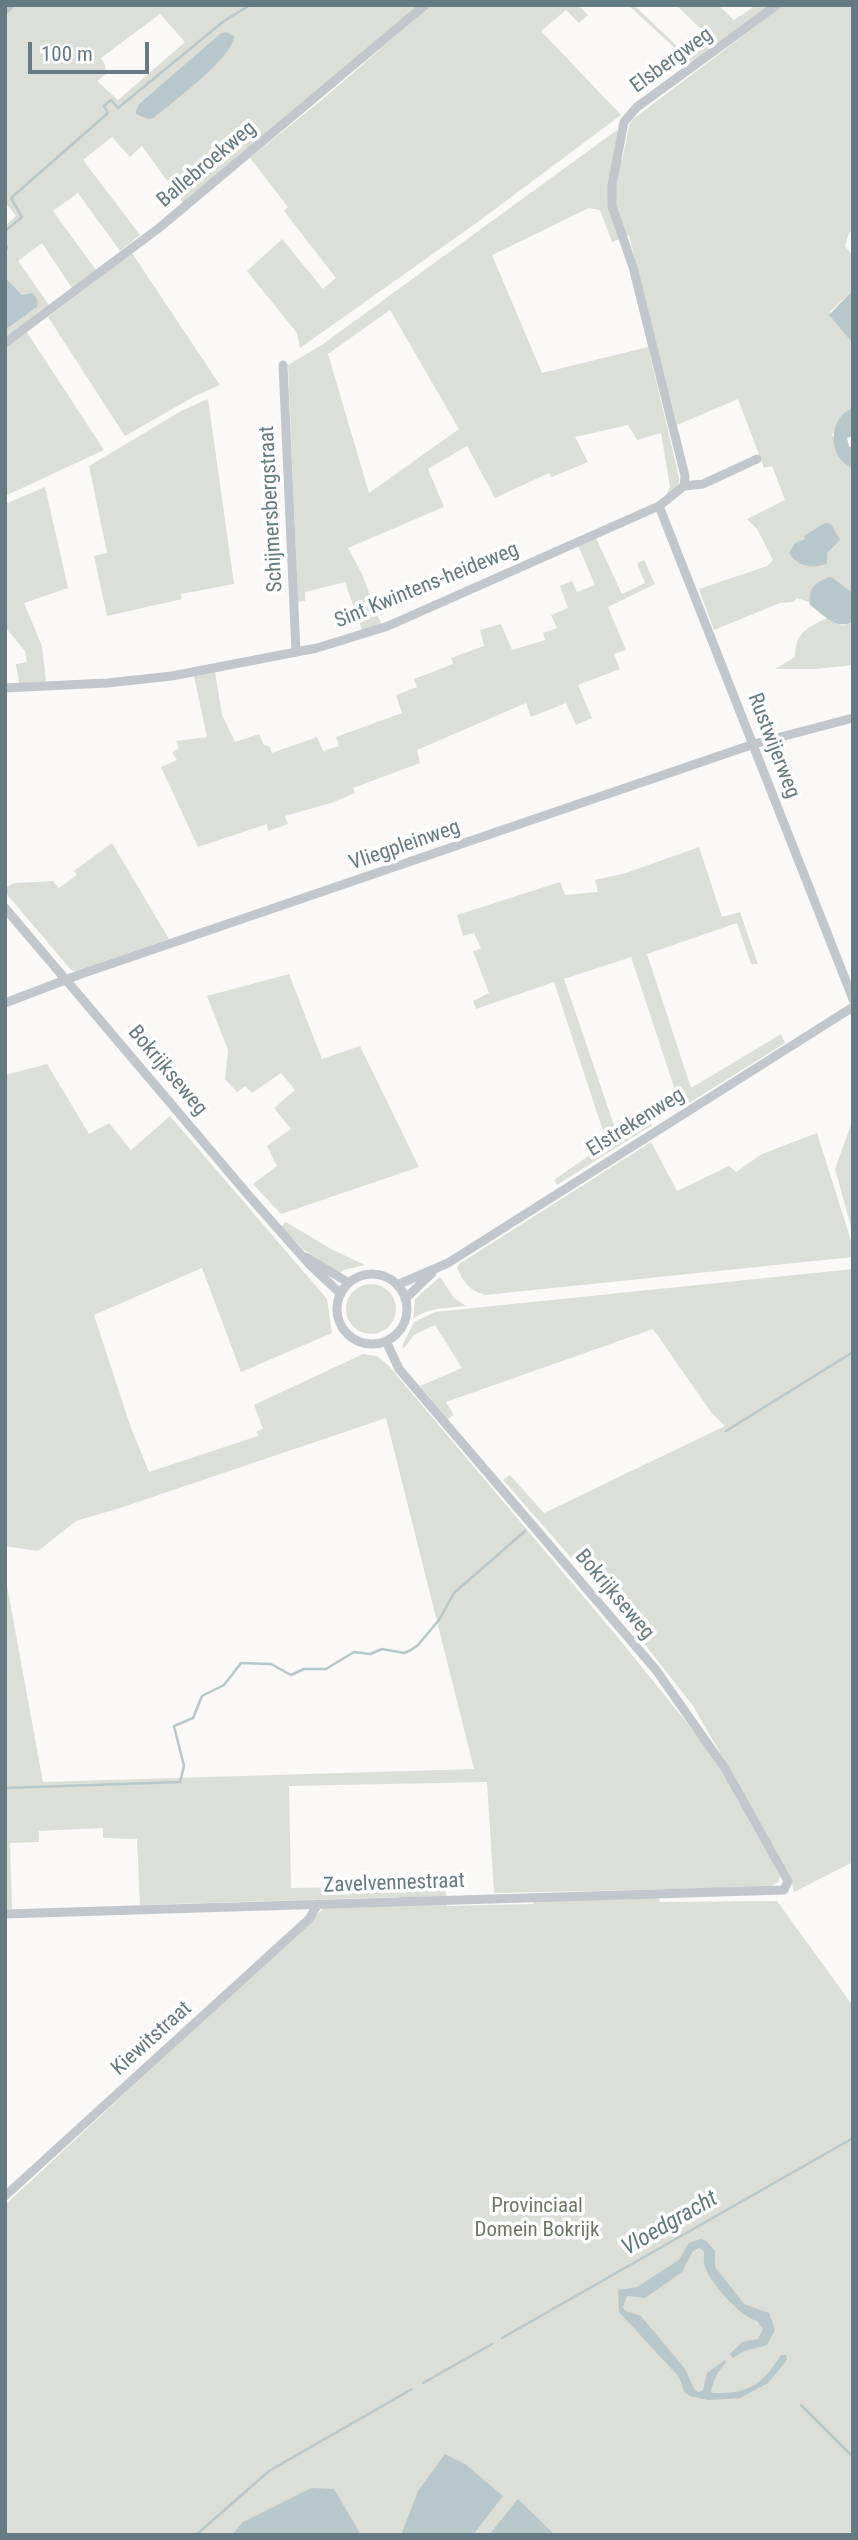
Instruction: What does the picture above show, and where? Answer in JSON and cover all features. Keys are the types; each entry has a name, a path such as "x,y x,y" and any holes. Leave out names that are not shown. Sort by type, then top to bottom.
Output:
{"street":[{"path":"5,10 10,5"},
{"name":"Ballebroekweg","path":"5,343 168,220 425,5"},
{"name":"Elsbergweg","path":"684,486 685,476 636,278 612,206 612,185 624,122 637,107 777,5"},
{"name":"Schijmersbergstraat","path":"283,365 296,652"},
{"name":"Sint Kwintens-heideweg","path":"5,688 107,683 172,676 351,639 388,626 660,506 684,486 703,484 757,459"},
{"name":"Rustwijerweg","path":"660,506 853,999"},
{"name":"Vliegpleinweg","path":"5,1003 754,744 853,718"},
{"name":"Bokrijkseweg","path":"5,908 241,1187 341,1294"},
{"name":"Elstrekenweg","path":"397,1285 438,1268 853,1007"},
{"name":"Bokrijkseweg","path":"302,1255 349,1283"},
{"name":"Elstrekenweg","path":"405,1299 438,1268"},
{"path":"368,1275 389,1279 397,1285 405,1299 406,1315 399,1331 386,1341 367,1344 350,1336 339,1321 338,1303 349,1283 368,1275"},
{"name":"Bokrijkseweg","path":"386,1341 399,1368 656,1670 724,1767 788,1881 784,1889"},
{"name":"Zavelvennestraat","path":"5,1914 784,1889"},
{"name":"Kiewitstraat","path":"5,2196 309,1919 318,1904"}],"green space":[{"path":"16,5 419,5 183,203 142,146 130,157 112,137 83,160 140,235 120,251 78,193 53,211 96,270 72,288 42,243 18,261 49,305 5,339 5,330 37,307 29,294 25,297 22,295 5,277 5,226 16,216 5,202 5,15","holes":["160,14 185,42 118,100 97,81 106,74 101,58","226,32 226,53 154,118 136,110 140,103 221,33"]},
{"path":"431,5 578,5 588,15 579,23 566,10 541,31 621,115 482,219 300,348 297,333 247,271 282,239 323,289 336,278 284,211 288,207 250,158"},
{"path":"628,5 634,5 679,48 701,29 676,5 718,5 734,20 756,5 771,5 690,62"},
{"path":"784,5 853,5 853,230 849,233 845,246 853,256 853,290 830,312 853,342 853,408 842,415 832,435 853,468 853,593 833,578 809,596 809,602 797,598 793,602 780,603 714,630 699,589 767,566 773,560 757,529 747,519 785,500 772,466 764,468 738,399 677,425 629,235 612,242 600,210 589,208 492,255 542,373 648,347 679,477 676,488 666,496 670,487 661,433 637,440 628,425 575,437 588,462 552,477 549,473 495,498 467,446 428,469 444,507 348,548 362,574 381,624 362,630 345,582 305,592 305,601 298,602 288,365 323,344 617,130 622,161 633,119","holes":["390,310 459,429 369,493 328,354"]},
{"path":"132,253 220,385 195,396 125,436 48,317"},
{"path":"26,331 104,450 5,496 5,348"},
{"path":"208,399 234,584 181,594 182,599 107,616 94,556 107,553 89,466 183,410"},
{"path":"45,487 68,588 24,603 42,646 46,682 19,683 16,664 27,662 25,651 5,627 5,504"},
{"path":"596,538 622,594 645,583 637,563 644,560 655,584 608,607 626,650 614,654 620,669 578,685 592,718 576,725 566,703 531,717 526,703 417,750 420,763 353,788 355,793 331,803 285,816 288,824 268,831 267,824 198,847 161,767 177,760 172,753 179,748 176,741 207,737 194,676 215,672 222,715 235,742 259,734 272,753 317,737 323,751 339,746 336,737 402,713 396,695 417,687 414,679 453,664 451,658 484,646 480,630 501,624 512,650 545,640 543,633 557,628 551,615 568,608 560,586 572,581 577,592 595,585 578,545"},
{"path":"827,618 843,626 853,621 853,665 775,669 795,657 797,642 804,632"},
{"path":"112,843 169,939 76,971 71,970 5,892 5,888 14,883 53,881 59,888 77,875 74,871"},
{"path":"699,847 722,917 740,912 758,964 751,964 737,923 647,954 691,1088 781,1034 785,1043 681,1108 631,957 564,979 617,1134 648,1117 652,1125 557,1185 554,1180 607,1143 554,982 476,1009 473,1001 489,993 473,951 481,949 474,933 463,936 457,915 560,882 565,895 598,892 595,880 626,873"},
{"path":"289,974 322,1059 360,1046 419,1167 281,1214 253,1184 277,1166 267,1146 291,1129 274,1108 295,1090 281,1073 252,1093 245,1086 237,1092 225,1079 228,1050 207,996"},
{"name":"Provinciaal Domein Bokrijk","path":"47,1064 89,1134 109,1123 131,1150 170,1116 327,1299 332,1333 241,1372 202,1268 94,1315 131,1428 149,1472 258,1436 257,1431 263,1429 254,1405 363,1354 377,1356 388,1365 615,1634 709,1750 780,1876 779,1881 770,1887 494,1893 487,1782 289,1786 291,1888 445,1886 447,1906 659,1897 660,1902 777,1901 853,2006 853,2535 5,2535 5,2205 324,1908 400,1905 399,1897 140,1905 137,1839 103,1838 103,1828 39,1831 39,1842 10,1843 12,1909 5,1909 5,1575 43,1782 474,1769 386,1418 76,1521 38,1551 5,1546 5,1075"},
{"path":"851,1125 853,1126 853,1234 835,1169"},
{"path":"817,1133 853,1247 853,1257 485,1295 468,1285 457,1268 459,1264 651,1142 677,1191 729,1166 736,1172 762,1154"},
{"path":"286,1222 331,1249 365,1265 339,1273 303,1249 281,1226"},
{"path":"853,1269 853,1862 794,1892 789,1873 693,1706 625,1619 503,1480 510,1475 544,1513 725,1426 711,1412 653,1329 446,1402 454,1415 448,1419 420,1386 462,1368 435,1325 414,1335 404,1348 402,1346 414,1322 435,1312"},
{"path":"440,1277 454,1298 466,1306 432,1310 413,1319 415,1299"},
{"path":"371,1284 389,1291 396,1309 389,1327 371,1334 353,1327 346,1309 353,1291"}],"shaded area":[{"path":"221,33 234,36 231,45 224,56 200,79 154,118 148,119 136,114 140,103"},
{"path":"5,277 22,295 33,293 38,302 37,307 5,330"},
{"path":"853,290 853,342 852,342 829,315"},
{"path":"853,408 853,436 847,438 853,449 853,468 838,456 834,438 838,420"},
{"path":"825,523 831,524 840,540 827,553 827,563 811,566 796,561 789,553 795,543 805,539 804,536"},
{"path":"829,577 853,593 853,621 848,624 831,621 810,605 813,587"},
{"path":"701,2239 715,2251 715,2267 744,2304 769,2313 775,2330 767,2345 744,2351 733,2358 730,2354 742,2342 758,2339 763,2329 757,2321 743,2314 728,2300 714,2283 705,2267 704,2252 700,2248 693,2251 682,2272 645,2298 627,2296 623,2307 625,2311 641,2316 685,2369 694,2389 699,2392 703,2390 707,2373 725,2360 726,2363 713,2383 713,2393 736,2392 753,2386 767,2374 781,2355 786,2355 787,2360 768,2383 740,2398 708,2400 684,2392 679,2377 619,2312 618,2290 637,2287 679,2260 689,2243"},
{"path":"445,2454 465,2464 503,2496 473,2535 401,2535 418,2491"},
{"path":"311,2488 334,2489 361,2535 232,2535 243,2522"},
{"path":"518,2499 555,2535 489,2535"}],"waterway":[{"path":"5,231 22,217 11,198 108,113 104,106 111,100 118,108 224,21 250,5"},
{"path":"5,243 5,250"},
{"path":"726,1431 853,1352"},
{"path":"5,1788 180,1782 184,1766 174,1726 193,1718 202,1696 224,1685 241,1663 271,1664 291,1675 304,1669 326,1669 354,1652 370,1654 382,1649 404,1653 411,1650 439,1620 454,1593 525,1531"},
{"name":"Vloedgracht","path":"502,2338 853,2138"},
{"name":"Vloedgracht","path":"423,2383 492,2344"},
{"name":"Vloedgracht","path":"196,2535 269,2471 412,2389"},
{"path":"801,2405 853,2457"}]}
